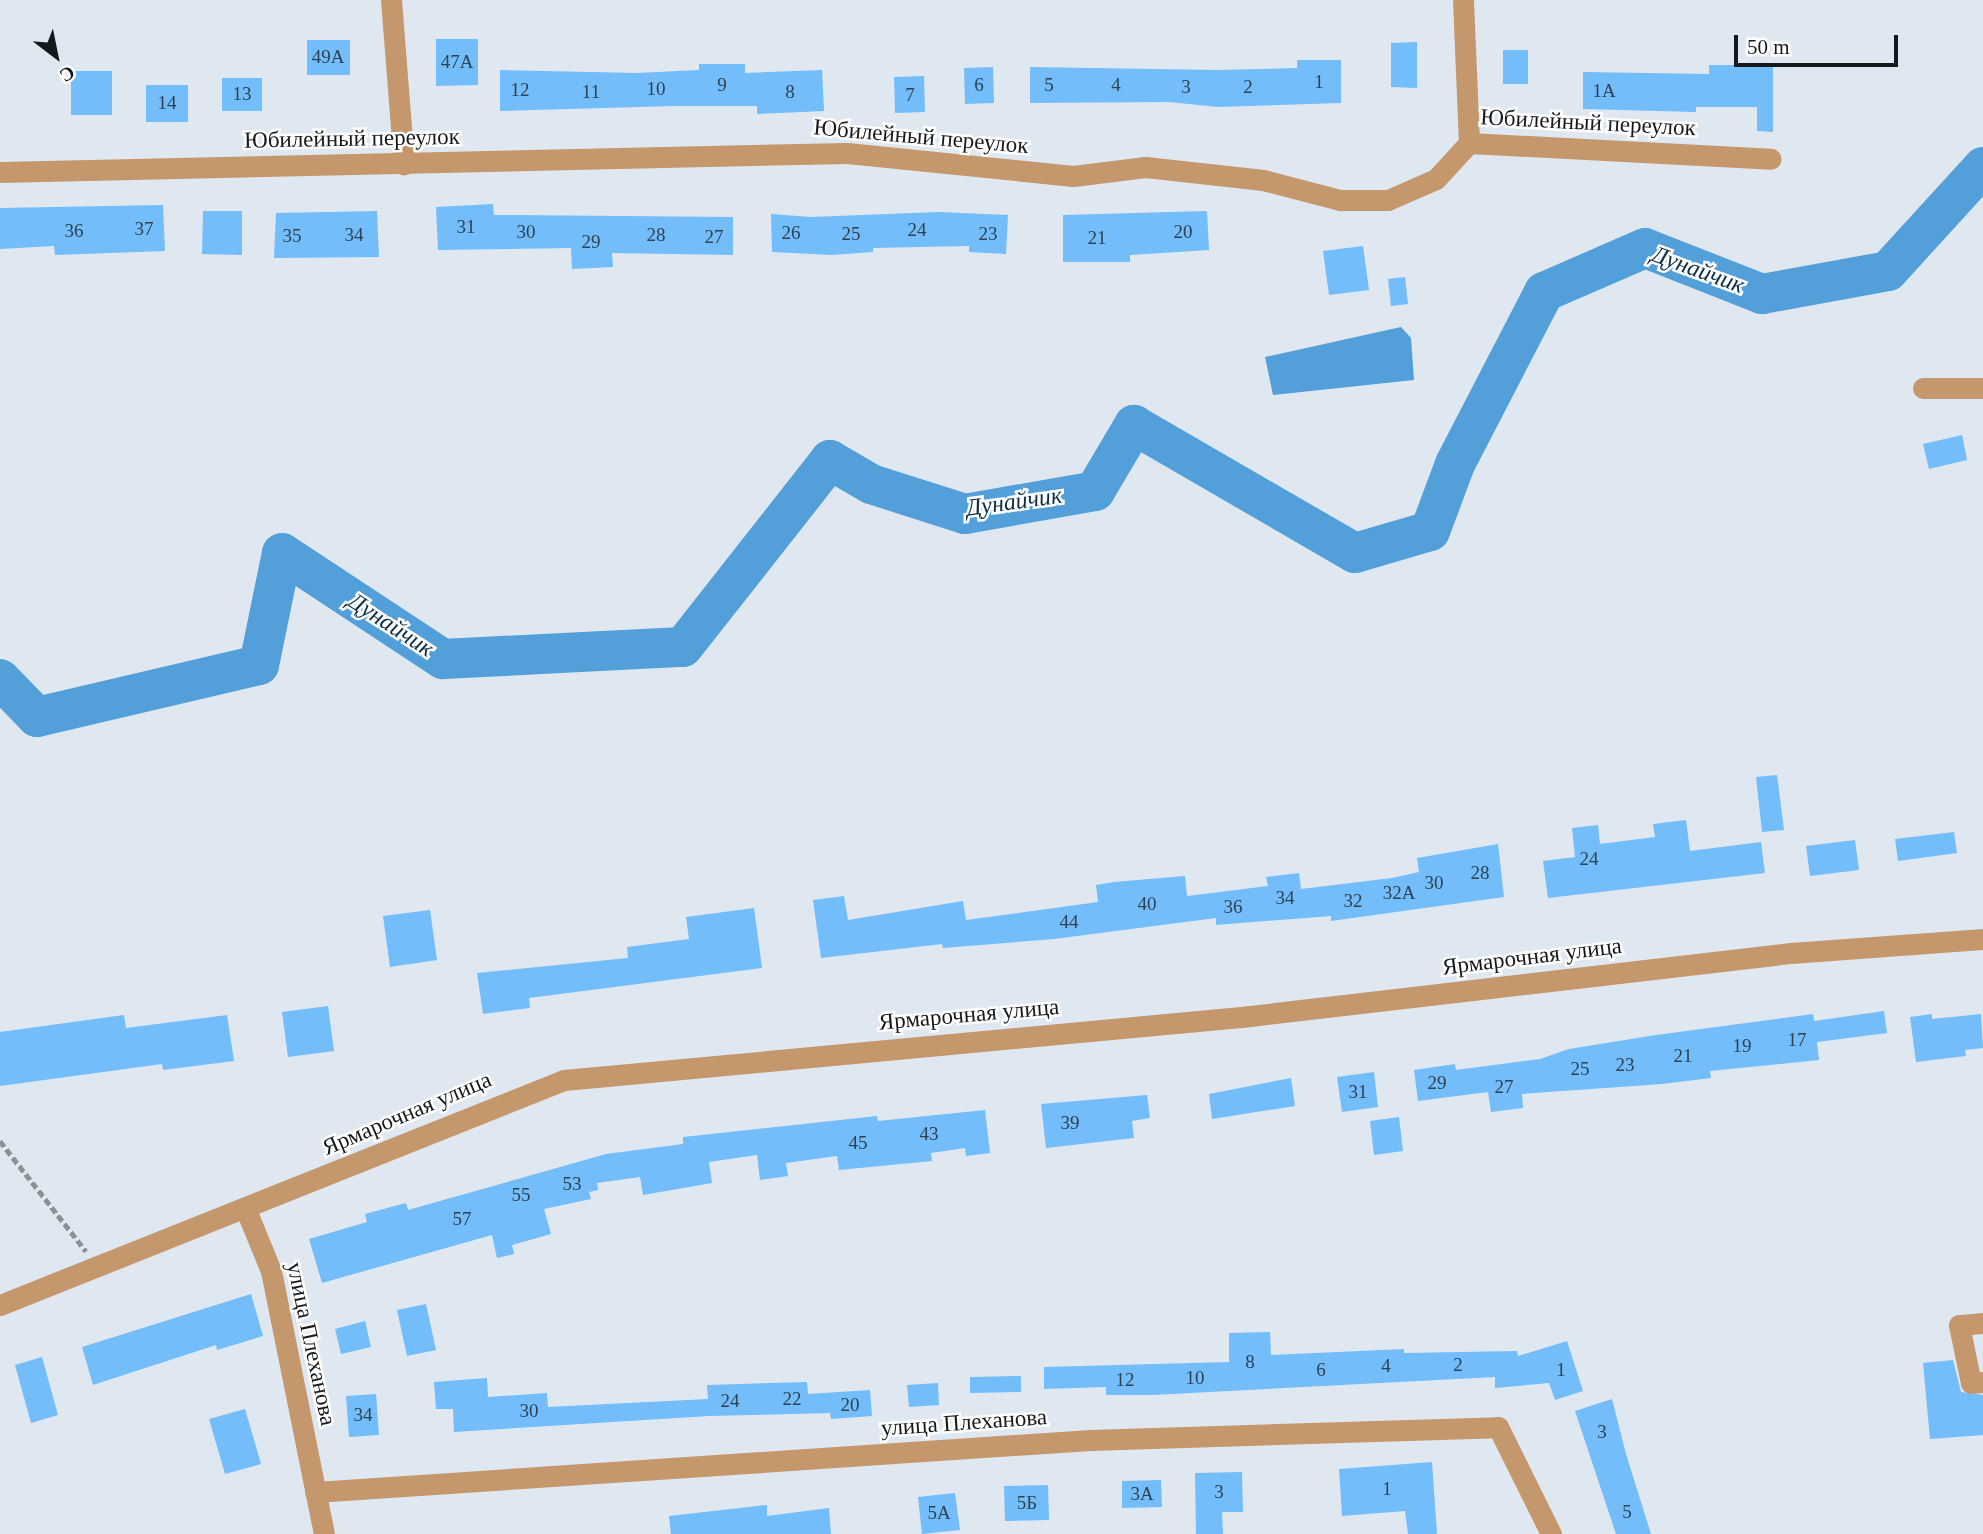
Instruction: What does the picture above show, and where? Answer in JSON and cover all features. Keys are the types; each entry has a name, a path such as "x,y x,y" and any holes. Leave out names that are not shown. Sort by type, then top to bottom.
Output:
{"street":[{"path":"391,0 404,164"},
{"path":"1462,0 1469,143"},
{"name":"Юбилейный переулок","path":"0,172 847,153 1073,176 1145,167 1263,180 1340,200 1388,200 1436,179 1469,143 1771,159"},
{"path":"1923,388 1983,388"},
{"name":"Ярмарочная улица","path":"0,1306 99,1269 564,1080 1241,1017 1791,953 1983,939"},
{"name":"улица Плеханова","path":"246,1210 271,1271 324,1534"},
{"path":"1983,1322 1959,1325 1971,1383 1983,1382"},
{"name":"улица Плеханова","path":"315,1492 1090,1440 1498,1427 1551,1534"}],"path":[{"path":"0,1141 49,1198 99,1269"}],"water":[{"path":"1401,327 1411,338 1414,380 1273,395 1265,357"}],"building":[{"path":"436,39 478,39 478,85 436,86"},
{"path":"307,40 350,40 350,75 307,75"},
{"path":"1417,42 1417,88 1391,87 1391,43"},
{"path":"1503,50 1528,50 1528,84 1503,84"},
{"path":"1297,60 1341,60 1341,103 1218,107 1169,102 1030,103 1030,67 1218,70 1297,68"},
{"path":"699,64 745,64 745,73 822,70 824,111 757,114 757,106 674,106 500,111 500,70 637,73 699,70"},
{"path":"1709,65 1773,65 1773,132 1757,131 1757,107 1696,107 1696,112 1583,109 1583,72 1709,74"},
{"path":"993,67 994,103 965,104 964,68"},
{"path":"71,71 112,71 112,115 71,115"},
{"path":"924,76 925,112 895,113 894,77"},
{"path":"222,78 262,78 262,111 222,111"},
{"path":"146,85 188,85 188,122 146,122"},
{"path":"493,204 494,215 733,217 733,255 612,253 613,267 572,269 571,248 438,250 436,207"},
{"path":"163,205 165,251 55,255 54,246 0,249 0,208"},
{"path":"203,211 242,211 242,255 202,254"},
{"path":"377,211 379,257 274,258 276,213"},
{"path":"1207,211 1209,250 1130,255 1130,262 1063,262 1063,215"},
{"path":"938,212 1008,215 1006,254 969,252 969,246 873,248 873,252 832,255 772,252 771,214 811,217"},
{"path":"1363,246 1369,290 1329,295 1323,251"},
{"path":"1405,277 1408,304 1391,306 1388,279"},
{"path":"1962,435 1967,460 1929,469 1923,444"},
{"path":"1777,775 1784,830 1762,832 1756,777"},
{"path":"1686,820 1690,851 1761,842 1765,873 1548,898 1543,861 1575,857 1572,828 1598,825 1600,844 1655,837 1653,824"},
{"path":"1954,832 1957,853 1898,861 1895,839"},
{"path":"1855,840 1859,870 1810,876 1806,846"},
{"path":"1498,844 1504,897 1331,921 1331,916 1216,925 1216,918 1054,939 943,948 942,944 821,958 813,900 844,896 848,920 963,901 966,920 1098,902 1096,885 1114,882 1185,876 1187,896 1268,886 1266,877 1299,873 1301,889 1392,878 1419,872 1417,858"},
{"path":"754,908 762,968 529,998 530,1008 483,1014 477,973 628,958 627,947 689,939 686,917"},
{"path":"430,910 437,960 390,967 383,916"},
{"path":"328,1006 334,1051 288,1057 282,1012"},
{"path":"1884,1011 1887,1033 1817,1042 1819,1060 1710,1071 1711,1078 1662,1084 1522,1094 1523,1108 1491,1112 1488,1092 1418,1101 1414,1070 1455,1064 1456,1070 1540,1059 1569,1049 1813,1014 1814,1021"},
{"path":"1932,1014 1932,1019 1981,1014 1983,1048 1965,1050 1966,1056 1916,1062 1910,1017"},
{"path":"124,1015 126,1028 227,1015 234,1061 163,1070 162,1064 0,1086 0,1032"},
{"path":"1374,1072 1378,1107 1342,1112 1337,1077"},
{"path":"1291,1078 1295,1106 1212,1119 1209,1094"},
{"path":"1147,1095 1150,1118 1132,1121 1134,1138 1046,1148 1041,1104"},
{"path":"985,1110 990,1153 966,1156 965,1148 931,1153 932,1161 839,1170 837,1156 786,1163 788,1176 760,1180 757,1155 709,1162 712,1183 643,1195 640,1177 597,1183 598,1190 589,1192 591,1199 544,1209 551,1234 512,1245 514,1254 497,1258 492,1235 322,1283 309,1239 367,1222 365,1214 406,1203 408,1210 606,1154 683,1144 683,1137 877,1116 878,1121"},
{"path":"1399,1117 1403,1151 1374,1155 1370,1121"},
{"path":"251,1294 263,1336 217,1350 216,1345 93,1385 82,1347"},
{"path":"426,1304 436,1350 407,1356 397,1310"},
{"path":"365,1321 371,1347 341,1354 335,1329"},
{"path":"1270,1332 1271,1355 1404,1349 1404,1353 1517,1351 1518,1356 1567,1341 1583,1391 1555,1400 1549,1383 1495,1388 1495,1377 1152,1395 1106,1395 1106,1387 1044,1389 1044,1367 1229,1362 1229,1333"},
{"path":"42,1357 58,1415 31,1423 15,1365"},
{"path":"1953,1360 1961,1392 1983,1395 1983,1435 1930,1439 1923,1363"},
{"path":"1021,1376 1021,1392 970,1393 970,1377"},
{"path":"487,1378 488,1397 547,1393 548,1407 708,1399 707,1385 807,1382 808,1394 870,1390 872,1416 831,1419 830,1413 709,1416 454,1432 453,1409 436,1409 434,1382"},
{"path":"938,1383 939,1405 909,1407 907,1385"},
{"path":"376,1394 379,1435 349,1437 346,1396"},
{"path":"1612,1399 1651,1534 1616,1534 1575,1411"},
{"path":"245,1409 261,1464 225,1474 209,1419"},
{"path":"1432,1462 1437,1534 1408,1534 1405,1511 1342,1516 1339,1469"},
{"path":"1242,1472 1243,1512 1222,1512 1223,1534 1196,1534 1195,1473"},
{"path":"1161,1480 1162,1507 1122,1508 1122,1481"},
{"path":"1048,1485 1049,1520 1005,1521 1004,1486"},
{"path":"955,1493 960,1530 922,1534 918,1497"},
{"path":"767,1505 767,1516 829,1508 831,1534 671,1534 669,1516"}],"waterway":[{"name":"Дунайчик","path":"0,679 37,717 259,665 282,553 443,659 683,647 830,460 871,484 965,514 1095,491 1134,425 1355,553 1430,531 1455,464 1544,292 1645,248 1762,294 1888,271 1983,167"}]}
